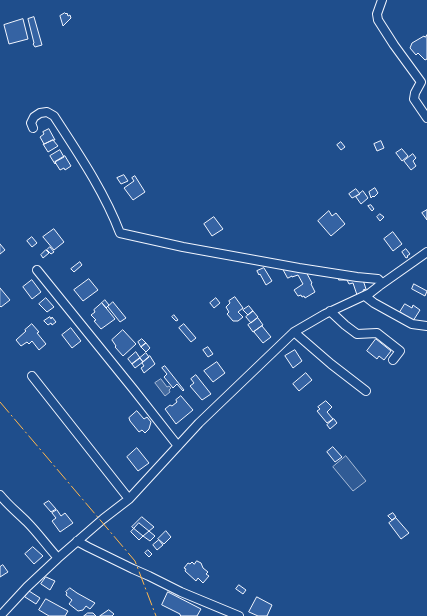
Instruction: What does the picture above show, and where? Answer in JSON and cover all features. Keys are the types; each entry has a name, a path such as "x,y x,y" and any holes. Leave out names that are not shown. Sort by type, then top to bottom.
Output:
{"street":[{"path":"382,0 377,14 378,20 421,82 415,93 414,99 427,118"},
{"path":"33,128 31,123 34,117 40,113 47,112 54,116 89,172 115,220 120,233 183,247 357,277 378,279 380,281 379,286"},
{"path":"0,616 27,587 58,558 103,519 130,499 199,422 294,332 330,311 370,293 427,252"},
{"path":"37,270 178,446"},
{"path":"365,296 374,303 412,324 427,326"},
{"path":"330,311 357,334 377,333 400,351 393,360"},
{"path":"294,332 331,364 366,391"},
{"path":"32,376 130,499"},
{"path":"0,495 7,504 28,523 58,558"},
{"path":"77,541 181,592 239,616"}],"shaded area":[{"path":"161,379 167,387 169,386 171,388 169,390 170,392 165,396 155,383"},
{"path":"346,456 366,481 353,491 333,467"}],"building":[{"path":"67,13 68,16 70,15 71,18 63,26 60,16"},
{"path":"34,17 42,45 35,47 33,44 28,19"},
{"path":"23,19 28,39 9,44 4,25"},
{"path":"427,35 427,59 425,60 418,53 416,55 410,48 412,43"},
{"path":"49,129 55,140 44,144 40,137 44,134 43,132"},
{"path":"53,140 58,146 48,152 43,144"},
{"path":"381,141 384,148 377,151 374,144"},
{"path":"341,142 345,147 341,150 337,145"},
{"path":"402,149 408,156 402,161 396,153"},
{"path":"60,150 64,157 55,162 55,164 50,156"},
{"path":"413,154 416,158 413,161 416,166 411,170 404,161"},
{"path":"65,156 71,166 65,170 64,168 60,170 55,162"},
{"path":"124,175 128,181 121,184 117,178"},
{"path":"135,176 145,192 133,200 124,188 134,181 132,178"},
{"path":"375,188 378,193 371,198 369,192"},
{"path":"356,189 360,194 352,198 349,194"},
{"path":"363,191 368,198 361,204 356,197"},
{"path":"371,205 374,209 372,211 368,206"},
{"path":"427,210 427,220 422,213"},
{"path":"329,211 332,216 336,213 345,224 331,236 318,221"},
{"path":"380,214 384,217 380,221 377,217"},
{"path":"214,217 223,229 212,236 204,224"},
{"path":"54,229 64,242 54,250 43,237"},
{"path":"393,232 402,244 393,251 384,239"},
{"path":"32,237 37,243 32,247 27,241"},
{"path":"0,244 5,250 0,254"},
{"path":"50,247 54,252 51,254 47,250"},
{"path":"406,249 410,254 406,258 402,252"},
{"path":"46,250 49,253 43,258 41,255"},
{"path":"80,262 82,265 74,272 71,269"},
{"path":"264,268 272,281 266,285 257,271"},
{"path":"283,269 305,270 315,292 305,298 301,295 298,296 294,290 303,284 298,275 288,278"},
{"path":"339,276 363,280 366,289 363,290 364,292 357,295 353,283 349,284 347,280 339,280"},
{"path":"89,279 98,290 83,301 74,290"},
{"path":"32,280 41,292 32,299 23,287"},
{"path":"414,284 427,291 425,296 412,289"},
{"path":"0,288 10,300 1,307 0,306"},
{"path":"235,297 243,308 238,312 243,317 238,321 233,321 227,314 229,312 226,307 230,303 229,301"},
{"path":"46,298 54,307 47,312 39,304"},
{"path":"216,298 220,303 214,308 210,303"},
{"path":"105,300 109,305 106,308 102,303"},
{"path":"113,302 126,318 120,322 108,307"},
{"path":"102,303 115,319 101,329 91,315"},
{"path":"405,304 412,308 413,305 420,310 413,321 400,312"},
{"path":"249,306 253,311 248,315 243,310"},
{"path":"253,311 258,317 251,323 246,317"},
{"path":"174,315 178,320 176,321 172,317"},
{"path":"50,317 51,319 52,317 56,322 52,325 51,323 48,325 44,321"},
{"path":"258,318 263,325 253,332 248,325"},
{"path":"32,324 46,344 39,350 32,341 29,344 27,342 21,346 16,340"},
{"path":"184,324 196,338 191,342 179,328"},
{"path":"262,326 271,337 263,343 254,332"},
{"path":"71,328 81,341 72,348 62,335"},
{"path":"123,330 136,344 123,356 115,347 116,346 112,340"},
{"path":"142,339 146,343 141,347 138,342"},
{"path":"376,339 391,351 384,360 379,356 377,359 367,351"},
{"path":"146,343 150,348 146,352 141,347"},
{"path":"208,347 213,354 208,357 203,350"},
{"path":"295,350 302,361 293,368 285,356"},
{"path":"136,352 140,358 132,364 128,359"},
{"path":"146,353 149,357 143,362 140,358"},
{"path":"150,356 155,364 144,373 141,368 144,366 142,363"},
{"path":"140,358 143,362 135,368 132,364"},
{"path":"217,362 225,373 213,382 204,371"},
{"path":"165,366 184,390 183,391 177,384 173,388 164,377 167,374 162,368"},
{"path":"306,373 312,380 299,391 293,384"},
{"path":"196,375 211,394 202,400 190,386 194,383 191,379"},
{"path":"181,396 193,410 176,424 165,409 177,402 176,400"},
{"path":"326,401 332,407 327,412 333,419 327,423 317,411 320,409 318,407"},
{"path":"137,411 144,419 147,417 151,422 149,429 145,433 142,430 139,432 130,421 129,418"},
{"path":"334,419 337,423 330,429 327,425"},
{"path":"333,447 342,457 335,462 327,452"},
{"path":"137,448 149,463 138,471 127,457"},
{"path":"49,501 56,509 51,512 44,504"},
{"path":"57,510 61,516 65,513 73,523 60,532 52,521 56,518 52,513"},
{"path":"393,513 396,517 392,520 388,516"},
{"path":"142,517 154,527 143,536 132,527"},
{"path":"396,518 409,533 401,539 389,523"},
{"path":"139,523 155,536 150,541 143,536 139,540 131,532"},
{"path":"166,531 171,537 164,544 158,539"},
{"path":"159,540 163,545 157,550 153,545"},
{"path":"33,547 43,556 34,564 25,554"},
{"path":"148,550 152,554 149,557 145,553"},
{"path":"197,561 201,563 203,568 208,572 206,574 209,576 203,583 198,578 196,581 185,571 186,569 184,568 188,563 190,564 192,562 194,564"},
{"path":"3,565 8,572 0,577 0,567"},
{"path":"46,577 55,581 50,590 41,584"},
{"path":"239,585 246,590 243,594 236,589"},
{"path":"70,588 95,603 90,609 86,606 83,610 78,611 69,604 72,600 66,595 66,592"},
{"path":"29,591 40,598 36,604 25,597"},
{"path":"168,592 201,609 197,616 181,616 180,614 162,605"},
{"path":"257,597 272,605 267,616 258,616 249,612"},
{"path":"46,599 68,611 65,616 49,616 39,610"},
{"path":"109,610 114,614 112,616 100,616"},
{"path":"88,613 93,613 96,616 84,616"}],"power":[{"path":"0,402 135,561 156,616"}]}
